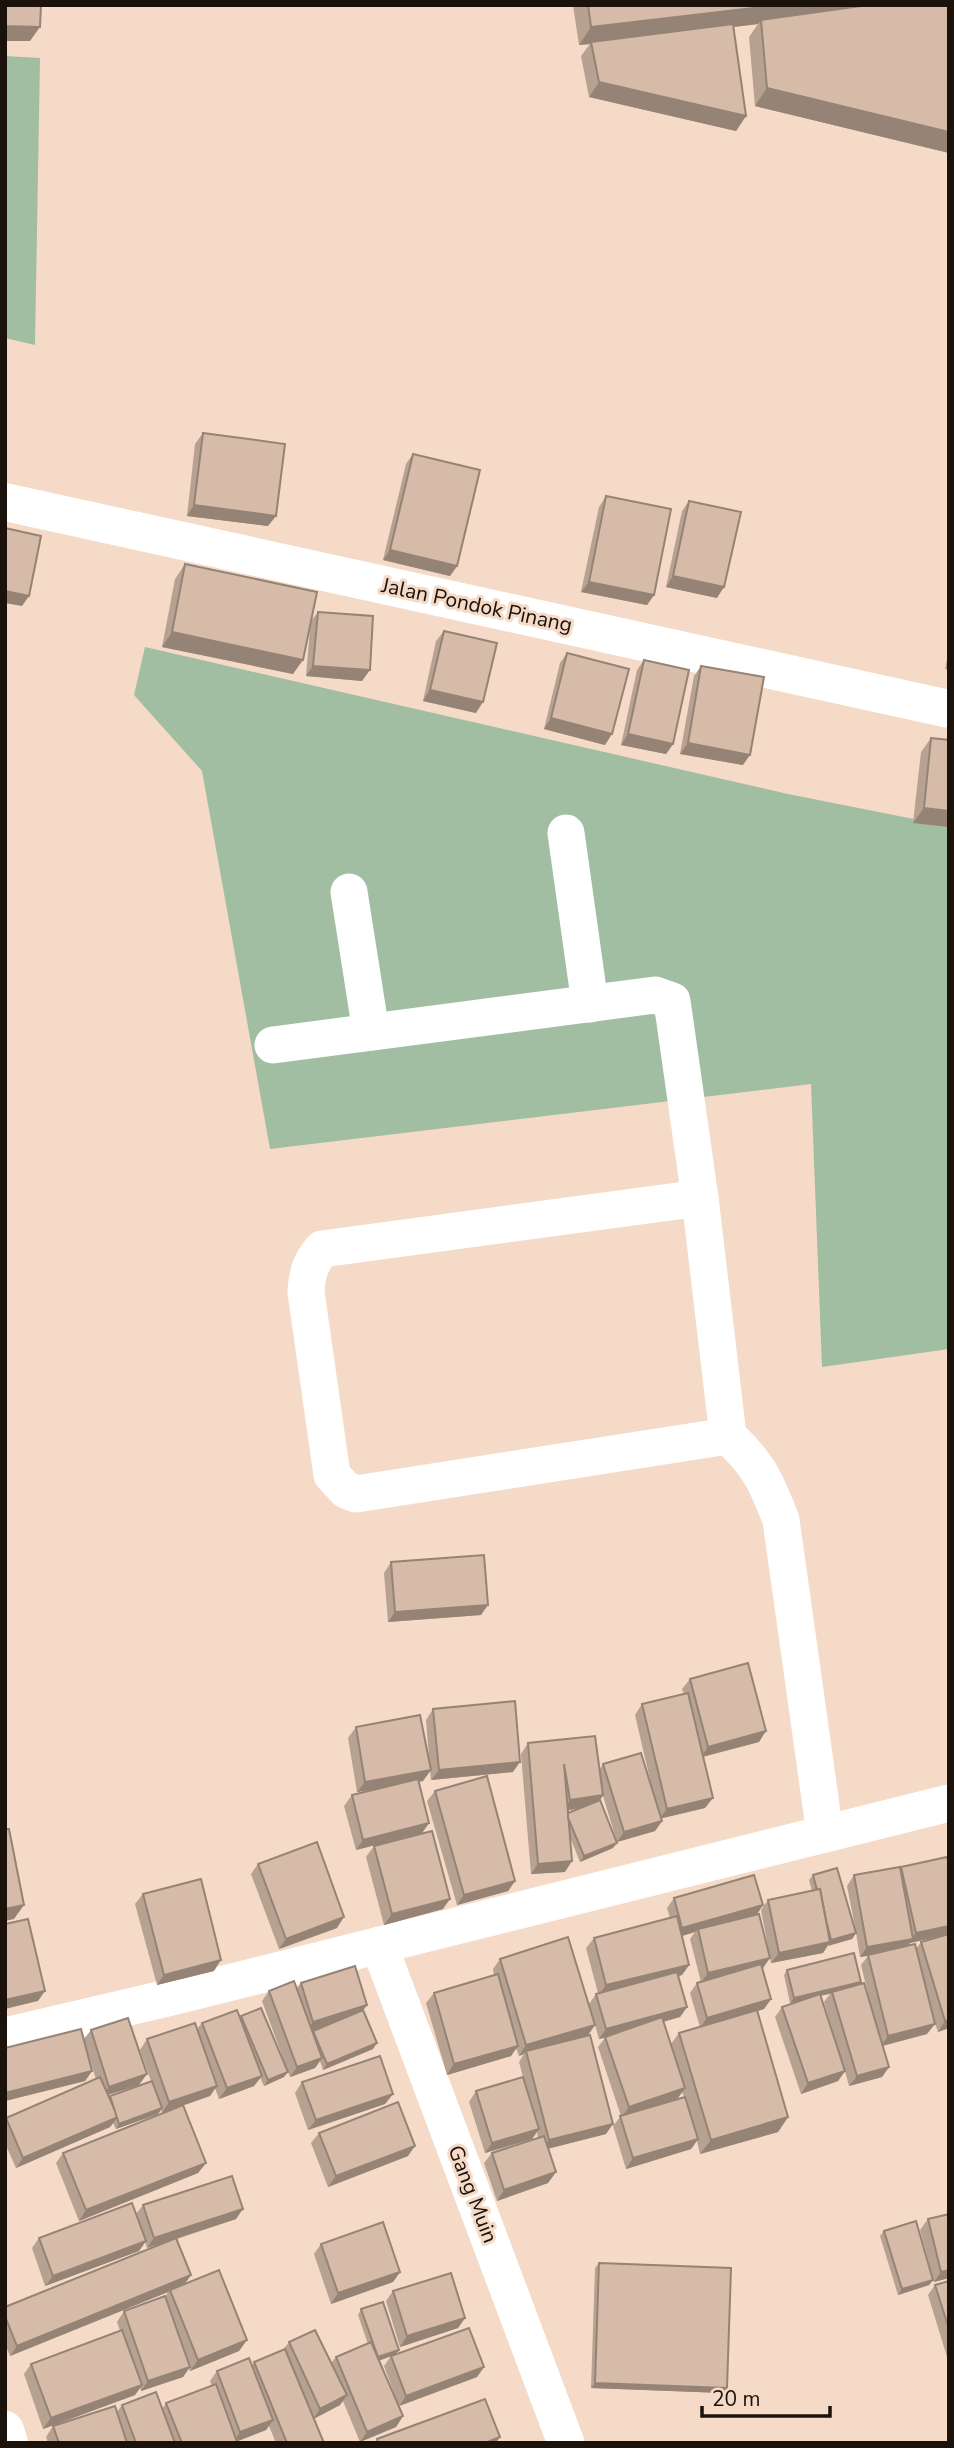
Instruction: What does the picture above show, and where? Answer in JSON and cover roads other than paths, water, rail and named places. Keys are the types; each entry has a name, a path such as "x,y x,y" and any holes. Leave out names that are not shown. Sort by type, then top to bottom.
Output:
{"street":[{"name":"Jalan Pondok Pinang","path":"5,502 949,709"},
{"path":"566,833 590,1004"},
{"path":"349,892 371,1032"},
{"path":"273,1045 655,995 672,1001 700,1198 728,1436 749,1455 766,1481 781,1520 825,1835"},
{"path":"700,1198 322,1250 313,1259 307,1275 306,1292 332,1475 346,1490 356,1494 728,1436"},
{"path":"5,2036 825,1835 949,1802"},
{"name":"Gang Muin","path":"379,1945 566,2443"},
{"path":"5,2430 9,2443"}]}
